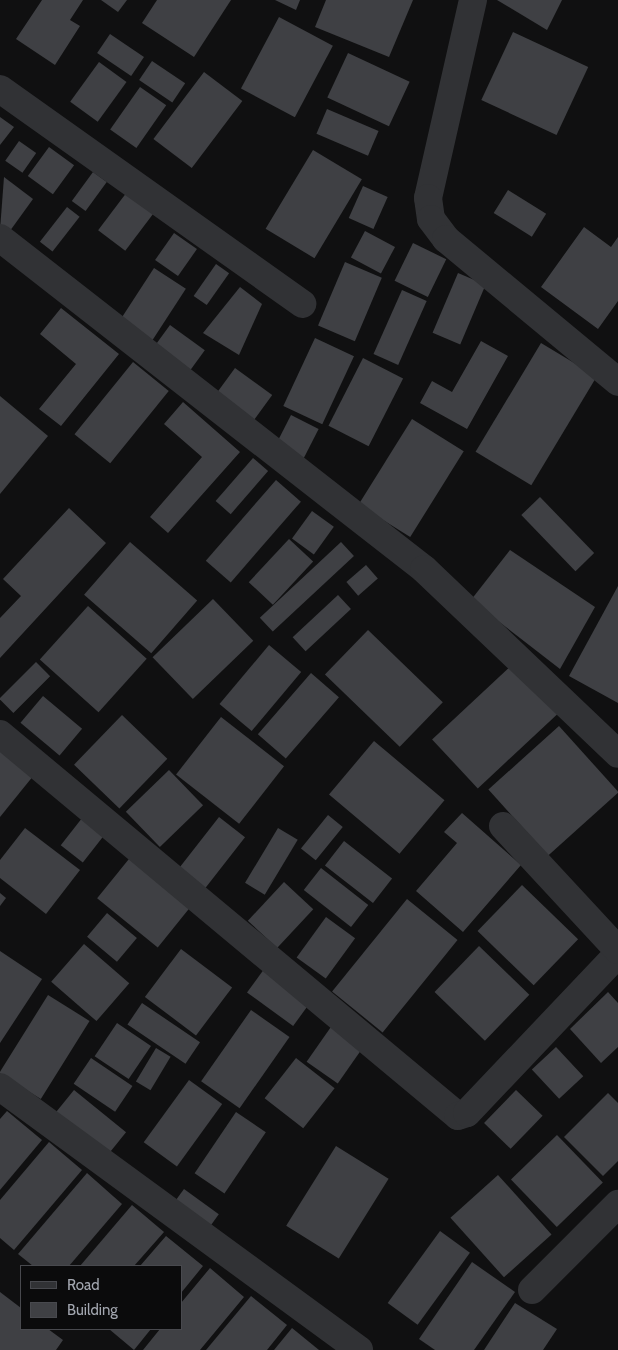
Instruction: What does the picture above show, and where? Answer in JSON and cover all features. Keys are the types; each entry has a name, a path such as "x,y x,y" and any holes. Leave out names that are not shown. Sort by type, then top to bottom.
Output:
{"street":[{"path":"473,0 428,198 431,220 446,239 614,370"},
{"path":"0,89 302,304"},
{"path":"0,238 424,569 618,754"},
{"path":"0,734 458,1116 467,1114 618,952 502,826"},
{"path":"0,1087 359,1350"},
{"path":"532,1290 618,1204"}],"building":[{"path":"42,0 83,0 70,20 80,26 55,65 16,39"},
{"path":"101,0 127,0 118,12"},
{"path":"157,0 231,0 194,57 142,23"},
{"path":"275,0 300,0 296,10"},
{"path":"326,0 413,0 389,57 315,27"},
{"path":"497,0 562,0 547,30"},
{"path":"279,17 333,46 295,117 241,89"},
{"path":"513,32 588,67 557,135 481,100"},
{"path":"110,34 144,57 131,76 97,53"},
{"path":"348,53 410,82 389,126 327,97"},
{"path":"152,61 185,83 172,102 139,80"},
{"path":"99,62 127,82 98,122 70,102"},
{"path":"204,72 242,101 192,168 153,139"},
{"path":"140,87 166,105 136,148 110,130"},
{"path":"327,109 379,131 368,156 316,134"},
{"path":"0,117 14,127 0,145"},
{"path":"19,141 36,153 22,173 5,161"},
{"path":"49,147 74,165 53,194 28,176"},
{"path":"313,150 362,179 314,258 266,229"},
{"path":"93,172 107,182 86,211 72,201"},
{"path":"4,177 33,199 7,235 0,230"},
{"path":"363,186 388,197 373,229 349,218"},
{"path":"508,190 546,214 532,237 494,213"},
{"path":"127,192 154,212 125,251 98,230"},
{"path":"67,207 80,217 53,252 40,242"},
{"path":"584,227 611,247 618,237 618,301 598,329 541,287"},
{"path":"365,231 395,247 381,273 351,257"},
{"path":"174,233 197,249 178,276 155,260"},
{"path":"413,243 446,259 428,297 395,281"},
{"path":"345,262 382,278 355,341 318,326"},
{"path":"216,264 229,273 207,305 194,296"},
{"path":"154,268 186,289 152,342 120,321"},
{"path":"458,273 486,285 460,345 433,333"},
{"path":"240,287 262,304 239,355 203,333"},
{"path":"402,290 427,301 398,365 374,354"},
{"path":"61,308 119,354 61,426 39,409 76,364 40,334"},
{"path":"170,325 205,350 190,371 155,346"},
{"path":"315,338 354,356 322,424 283,406"},
{"path":"481,341 508,356 467,429 420,403 432,381 452,392"},
{"path":"541,343 597,376 531,485 476,452"},
{"path":"363,358 403,378 369,446 328,426"},
{"path":"133,362 169,391 110,463 74,434"},
{"path":"235,368 272,395 251,424 214,397"},
{"path":"0,396 48,436 0,494"},
{"path":"183,402 240,452 168,533 150,517 202,457 164,424"},
{"path":"291,415 319,429 303,459 276,445"},
{"path":"412,419 464,451 410,537 358,505"},
{"path":"253,458 268,471 231,514 216,501"},
{"path":"276,480 301,502 231,582 206,561"},
{"path":"540,497 594,553 575,571 521,515"},
{"path":"69,508 106,543 0,658 0,618 21,596 3,579"},
{"path":"312,511 334,527 314,554 292,539"},
{"path":"289,539 313,562 273,605 249,582"},
{"path":"130,542 197,600 151,653 84,595"},
{"path":"341,542 354,556 273,632 260,618"},
{"path":"510,550 595,607 560,669 471,600"},
{"path":"366,565 378,579 358,596 346,582"},
{"path":"618,586 618,703 569,676"},
{"path":"338,595 351,609 306,651 293,637"},
{"path":"213,599 253,641 193,699 153,657"},
{"path":"88,606 147,659 99,712 40,660"},
{"path":"368,630 443,702 400,747 325,675"},
{"path":"269,645 301,672 252,731 220,704"},
{"path":"36,662 50,676 13,713 0,698"},
{"path":"514,663 560,712 478,788 432,739"},
{"path":"311,673 339,697 286,758 258,734"},
{"path":"43,696 82,729 60,756 21,723"},
{"path":"122,715 167,759 119,808 74,765"},
{"path":"221,717 284,766 239,824 176,775"},
{"path":"559,726 618,793 548,856 488,790"},
{"path":"0,740 38,770 0,817"},
{"path":"374,741 444,800 399,854 329,795"},
{"path":"169,770 203,805 160,847 126,812"},
{"path":"86,813 108,830 83,863 61,845"},
{"path":"462,813 521,865 463,932 416,891 457,843 444,832"},
{"path":"328,815 343,827 316,860 301,848"},
{"path":"219,817 245,837 205,889 179,868"},
{"path":"25,828 80,870 46,914 0,878 0,860"},
{"path":"278,828 298,840 265,895 245,883"},
{"path":"344,841 392,879 373,903 325,865"},
{"path":"133,854 194,903 158,947 97,898"},
{"path":"321,868 368,905 351,927 304,890"},
{"path":"284,882 313,909 277,948 248,921"},
{"path":"522,885 578,939 534,985 478,931"},
{"path":"0,893 6,898 0,906"},
{"path":"407,899 458,940 383,1032 332,991"},
{"path":"107,913 137,938 117,962 87,937"},
{"path":"326,917 355,938 326,979 297,957"},
{"path":"84,944 129,983 96,1021 51,982"},
{"path":"479,946 529,995 485,1041 435,992"},
{"path":"181,949 232,988 196,1035 145,997"},
{"path":"0,951 42,979 0,1043"},
{"path":"267,965 313,999 293,1026 247,993"},
{"path":"608,992 618,1003 618,1047 601,1063 570,1029"},
{"path":"48,995 90,1021 41,1099 0,1072"},
{"path":"142,1003 200,1042 185,1064 127,1025"},
{"path":"251,1010 290,1037 240,1108 201,1081"},
{"path":"117,1023 151,1046 129,1079 95,1056"},
{"path":"333,1024 364,1046 338,1083 307,1062"},
{"path":"556,1047 583,1076 559,1099 532,1070"},
{"path":"156,1048 171,1057 150,1090 136,1081"},
{"path":"91,1058 132,1086 115,1112 74,1084"},
{"path":"296,1058 335,1088 303,1128 265,1098"},
{"path":"189,1080 222,1104 177,1166 144,1142"},
{"path":"74,1090 126,1132 108,1155 56,1113"},
{"path":"516,1090 543,1116 511,1149 484,1123"},
{"path":"608,1093 618,1103 618,1161 603,1176 564,1137"},
{"path":"7,1111 42,1140 0,1190 0,1119"},
{"path":"236,1112 266,1132 224,1193 195,1173"},
{"path":"557,1135 603,1182 557,1227 511,1179"},
{"path":"49,1142 82,1170 14,1250 0,1238 0,1200"},
{"path":"336,1146 389,1179 339,1259 286,1226"},
{"path":"87,1173 122,1204 70,1265 32,1265 18,1254"},
{"path":"498,1175 552,1234 504,1277 450,1218"},
{"path":"184,1189 219,1214 208,1230 173,1204"},
{"path":"132,1205 164,1232 135,1265 81,1265"},
{"path":"440,1231 470,1253 418,1325 388,1303"},
{"path":"166,1236 203,1266 182,1292 182,1265 141,1265"},
{"path":"472,1262 515,1292 474,1350 435,1350 419,1339"},
{"path":"210,1268 244,1297 200,1350 143,1350 159,1330 182,1330 182,1302"},
{"path":"0,1292 20,1307 20,1330 49,1330 63,1340 56,1350 0,1350"},
{"path":"251,1296 287,1325 267,1350 206,1350"},
{"path":"515,1303 557,1329 543,1350 484,1350"},
{"path":"292,1328 319,1350 274,1350"},
{"path":"110,1330 150,1330 134,1350"}]}
